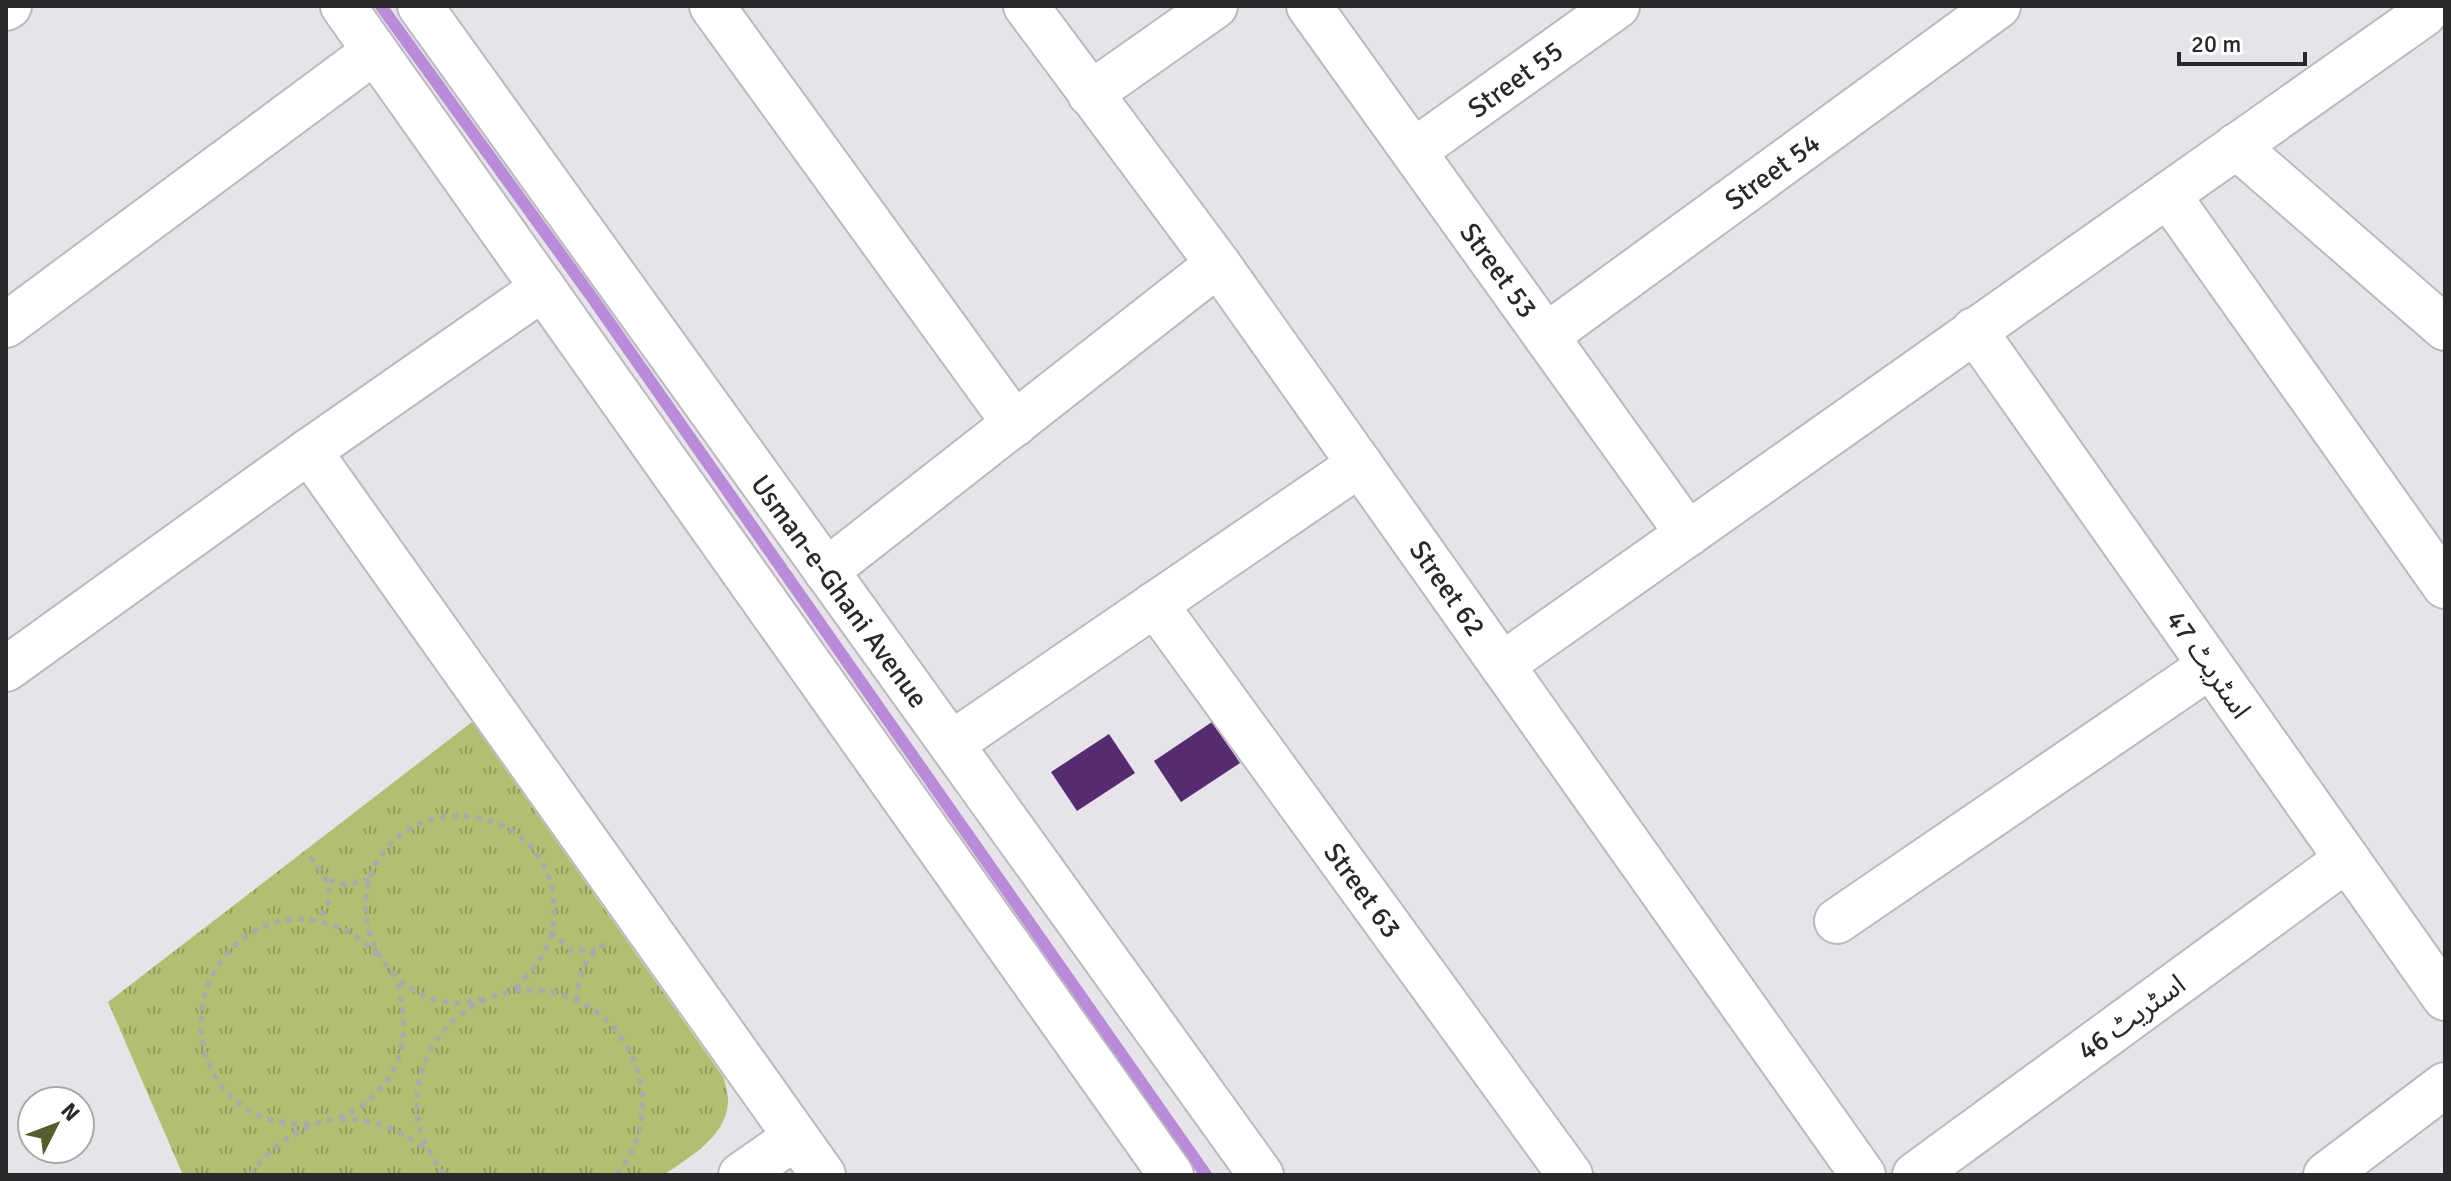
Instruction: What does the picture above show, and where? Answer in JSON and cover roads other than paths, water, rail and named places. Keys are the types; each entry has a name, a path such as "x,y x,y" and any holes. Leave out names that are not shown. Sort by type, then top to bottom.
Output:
{"street":[{"path":"343,6 1171,1175"},
{"name":"Usman-e-Ghani Avenue","path":"420,6 1261,1175"},
{"path":"712,6 1015,424"},
{"name":"Street 62","path":"1026,6 1218,264 1863,1175"},
{"path":"1090,94 1215,6"},
{"name":"Street 53","path":"1309,6 1688,534"},
{"name":"Street 55","path":"1414,151 1617,6"},
{"name":"Street 54","path":"1546,336 1998,6"},
{"path":"1502,665 2168,195 2425,9"},
{"path":"6,325 375,51"},
{"path":"2236,146 2445,328"},
{"path":"2168,195 2445,586"},
{"path":"826,571 1218,264"},
{"path":"6,669 309,451 543,288"},
{"name":"اسٹریٹ 47","path":"1974,330 2445,998"},
{"path":"309,451 823,1175"},
{"path":"951,744 1360,464"},
{"name":"Street 63","path":"1155,604 1570,1175"},
{"path":"1837,921 2210,666"},
{"name":"اسٹریٹ 46","path":"1915,1175 2347,859"},
{"path":"2326,1175 2445,1085"},
{"path":"741,1175 796,1137"}],"waterway":[{"path":"381,6 591,296 1206,1175"}]}
